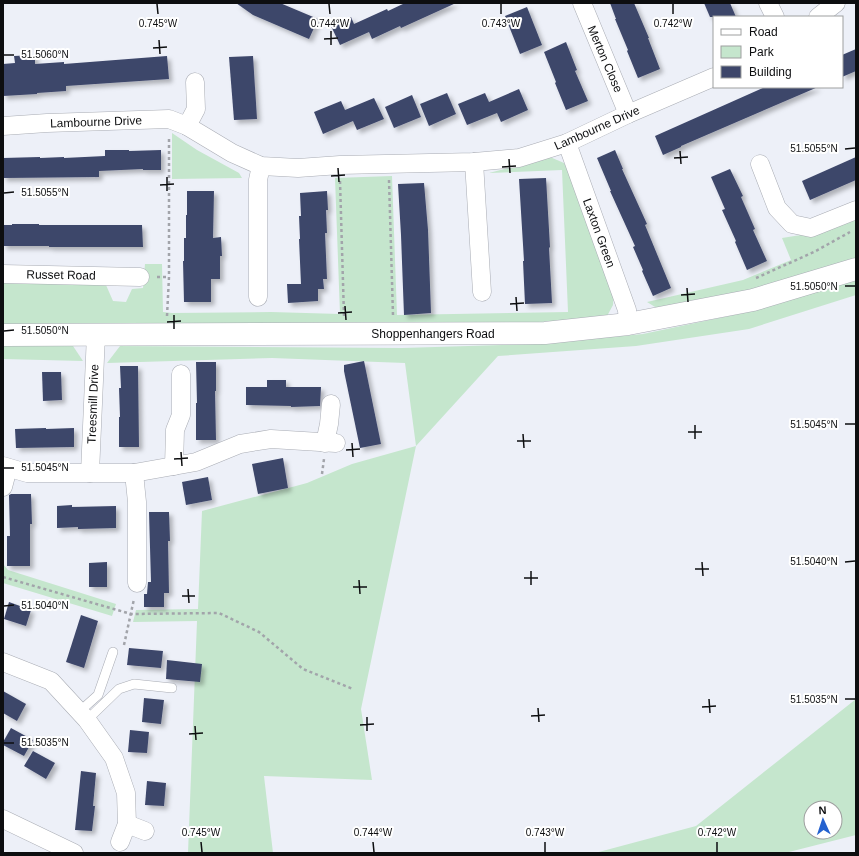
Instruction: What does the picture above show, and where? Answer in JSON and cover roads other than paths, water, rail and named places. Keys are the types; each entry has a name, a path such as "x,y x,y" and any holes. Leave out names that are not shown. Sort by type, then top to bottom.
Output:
{"street":[{"name":"Merton Close","path":"582,3 628,114"},
{"path":"768,3 774,16"},
{"path":"819,16 836,3"},
{"name":"Lambourne Drive","path":"3,126 169,119 187,126 232,153 261,166 298,168 340,165 474,162 519,158 567,143 628,114 713,77"},
{"path":"187,126 196,109 195,82"},
{"name":"Laxton Green","path":"567,143 627,310 628,324"},
{"path":"474,162 482,292"},
{"path":"760,164 777,208 792,224 811,228 856,210"},
{"path":"258,297 258,180 261,166"},
{"name":"Shoppenhangers Road","path":"3,335 545,333 628,324 753,300 856,269"},
{"name":"Russet Road","path":"3,274 120,284 140,277"},
{"name":"Treesmill Drive","path":"90,474 96,334"},
{"path":"174,466 175,430 181,415 181,374"},
{"path":"3,487 5,467 27,473 134,473 196,462 240,444 271,439 331,443 329,424 331,404"},
{"path":"134,473 137,502 137,582"},
{"path":"3,662 51,681 83,716 114,758 126,793 127,824 120,842"},
{"path":"3,820 74,853"},
{"path":"127,824 145,831"}],"lane":[{"path":"83,716 98,696 113,652"},
{"path":"83,716 119,689 134,684 172,688"}]}
